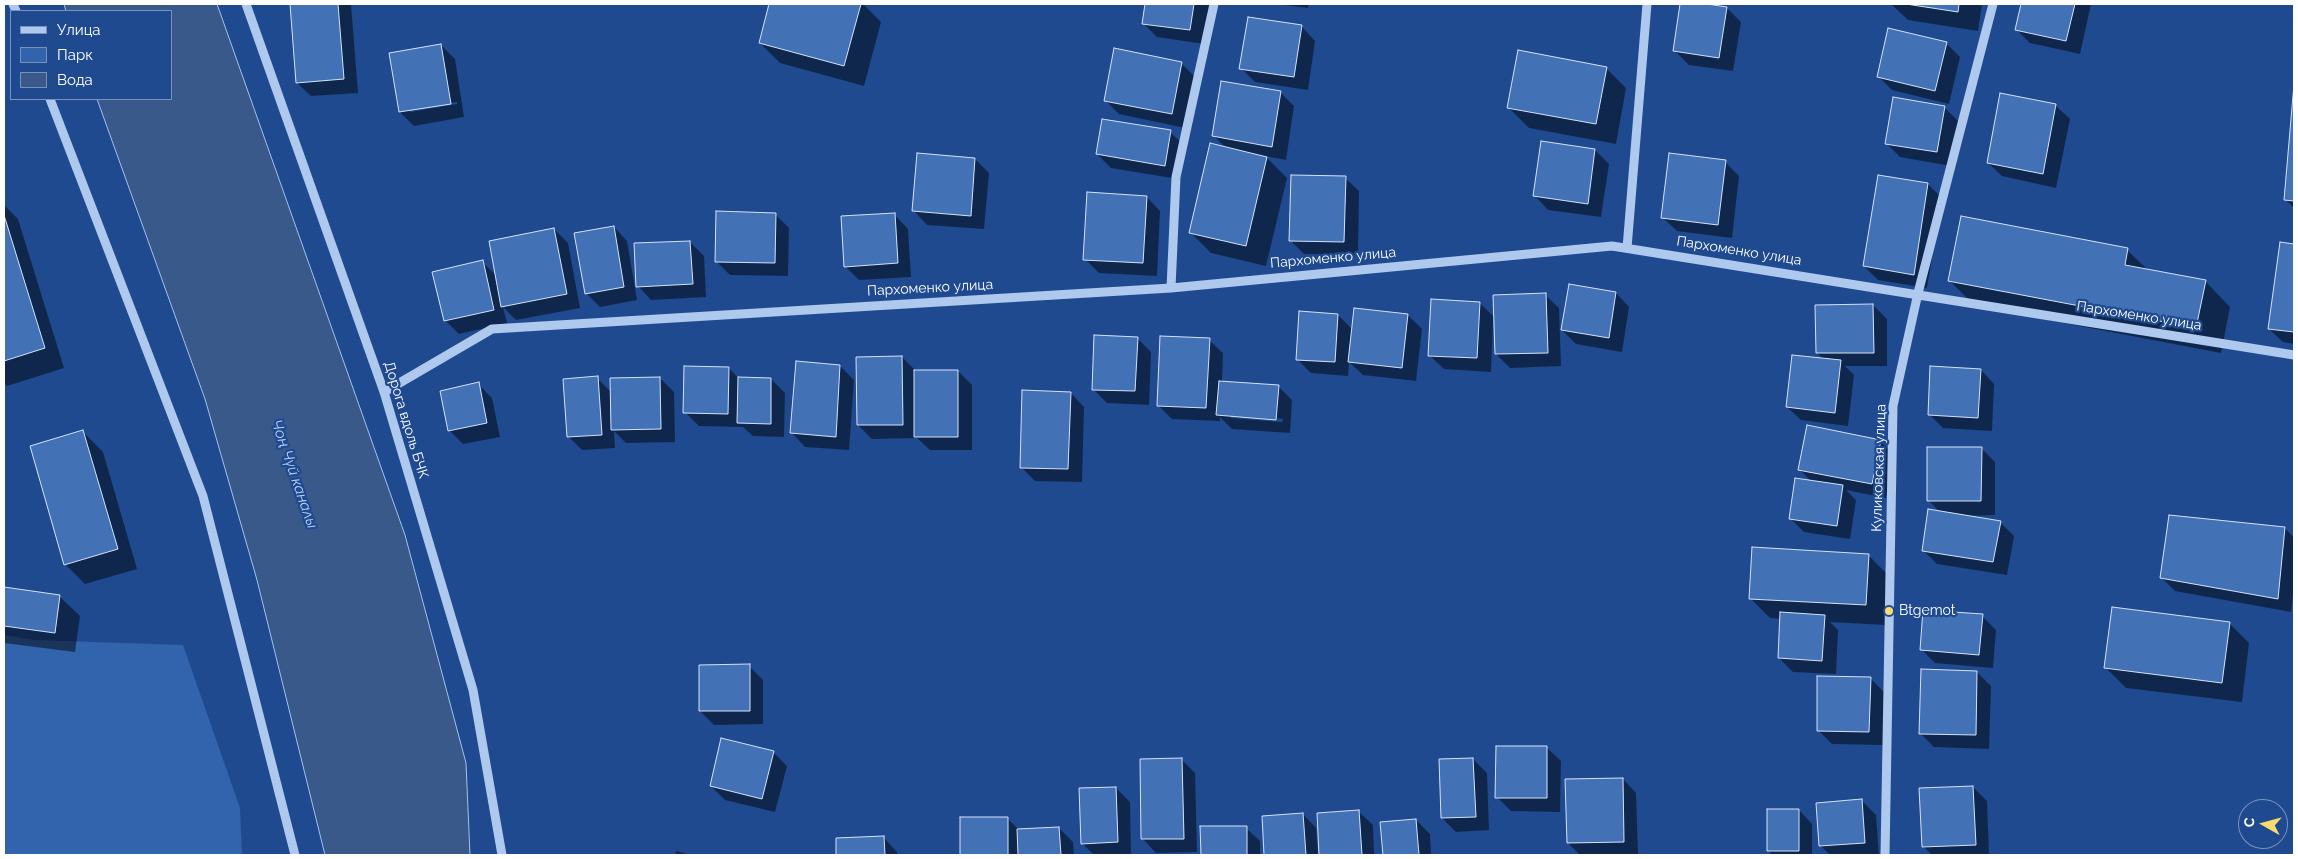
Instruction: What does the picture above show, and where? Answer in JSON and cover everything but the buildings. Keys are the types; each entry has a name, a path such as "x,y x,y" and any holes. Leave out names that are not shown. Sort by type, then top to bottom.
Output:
{"street":[{"name":"Дорога вдоль БЧК","path":"246,4 384,392 474,690 502,855"},
{"path":"1171,288 1176,177 1214,4"},
{"path":"1627,248 1646,4"},
{"name":"Куликовская улица","path":"1885,855 1893,406 1918,293 1993,4"},
{"path":"50,100 203,496 295,855"},
{"name":"Пархоменко улица","path":"384,392 492,329 1171,288 1612,246 1918,293 2294,355"}],"green space":[{"path":"4,635 34,640 183,645 240,808 242,855 4,855"}],"water":[{"name":"Чоң Чүй каналы","path":"64,4 217,4 405,535 466,763 470,855 325,855 257,580 205,399 97,100 172,100 172,10 66,10"}],"place":[{"name":"Btgemot","path":"1889,611"}]}
